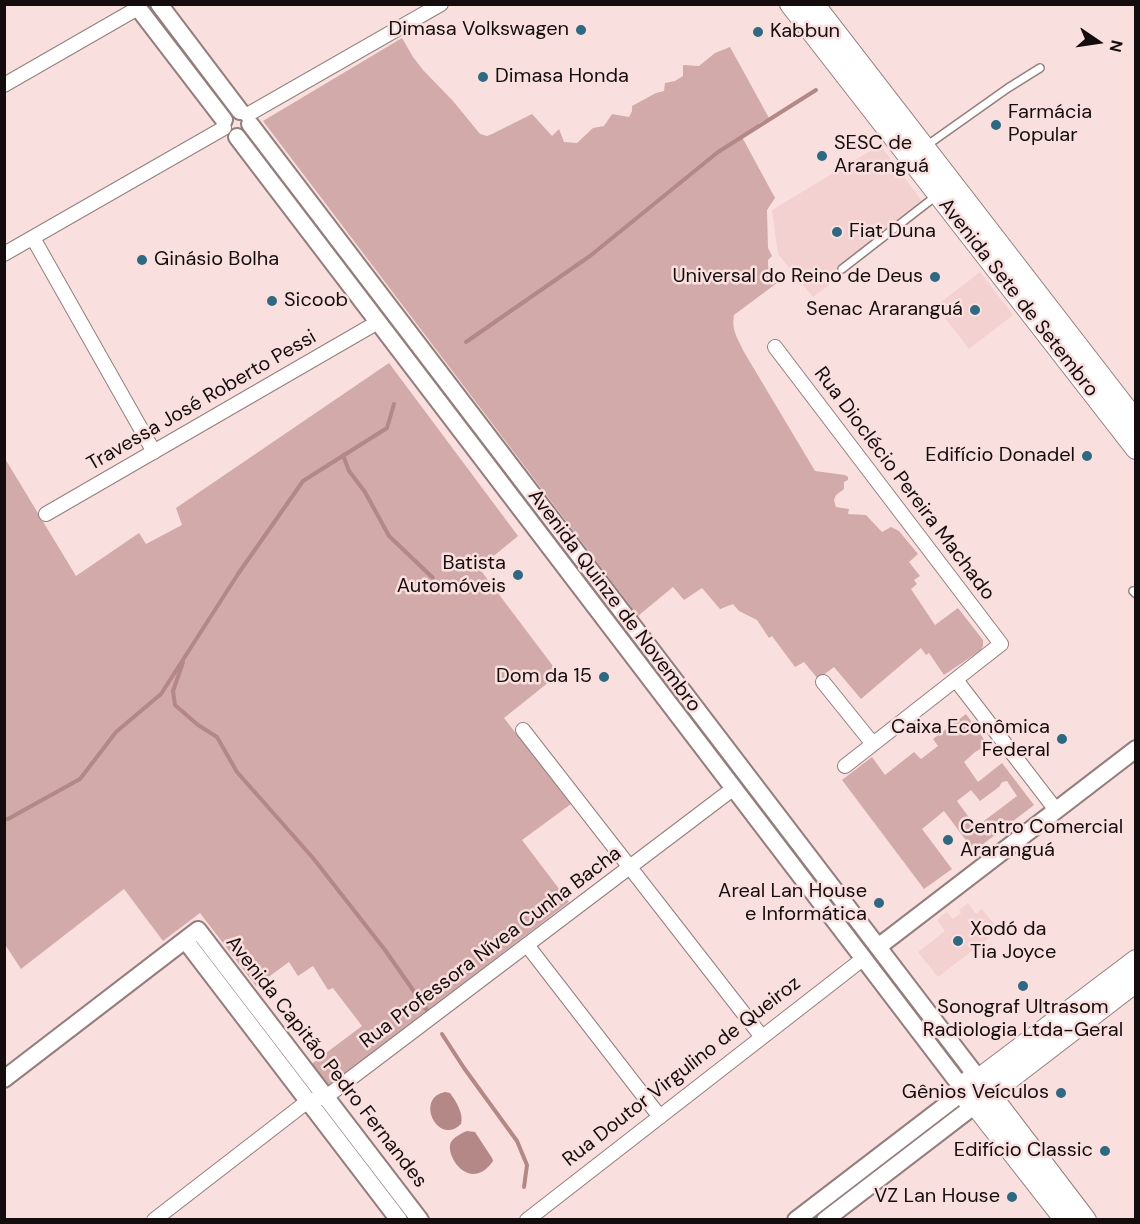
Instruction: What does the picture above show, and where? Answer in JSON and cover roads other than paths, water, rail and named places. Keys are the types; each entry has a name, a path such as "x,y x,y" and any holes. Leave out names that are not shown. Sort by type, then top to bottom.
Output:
{"main road":[{"name":"Avenida Sete de Setembro","path":"790,4 1136,449"},
{"name":"Avenida Sete de Setembro","path":"814,4 1136,421"},
{"path":"975,1089 1136,960"},
{"path":"975,1089 1136,982"},
{"name":"Avenida Quinze de Novembro","path":"975,1089 1065,1220"},
{"name":"Avenida Quinze de Novembro","path":"975,1089 1086,1220"}],"street":[{"name":"Avenida Quinze de Novembro","path":"159,4 878,947 975,1089"},
{"path":"245,116 441,4"},
{"name":"Avenida Quinze de Novembro","path":"137,6 864,958 975,1089"},
{"path":"4,85 137,6"},
{"path":"228,128 228,113 232,111 245,116"},
{"path":"228,128 241,136 247,131 245,116"},
{"path":"4,254 228,128"},
{"path":"33,238 154,452"},
{"name":"Travessa José Roberto Pessi","path":"46,514 378,321"},
{"name":"Rua Dioclécio Pereira Machado","path":"776,347 1001,644 956,680"},
{"path":"845,766 956,680 1056,810"},
{"path":"823,682 873,744"},
{"path":"523,730 762,1037"},
{"path":"864,958 868,962 877,960 880,955 878,947 1136,749"},
{"name":"Rua Professora Nívea Cunha Bacha","path":"154,1220 308,1101 326,1097 734,788"},
{"path":"4,1080 191,935"},
{"name":"Avenida Capitão Pedro Fernandes","path":"191,935 326,1097 420,1220"},
{"name":"Avenida Capitão Pedro Fernandes","path":"191,935 308,1101 399,1220"},
{"path":"527,945 660,1116"},
{"name":"Rua Doutor Virgulino de Queiroz","path":"527,1220 864,958"},
{"path":"796,1220 975,1089"},
{"path":"825,1220 975,1089"}],"lane":[{"path":"924,148 1040,68"},
{"path":"842,269 938,195"}],"waterway":[{"path":"466,342 590,256 718,152 816,90"},
{"path":"4,819 8,819 80,779 116,732 161,694 238,574 303,481 387,428 394,404"},
{"path":"343,455 349,471 365,492 389,536 433,578"},
{"path":"183,662 173,691 175,705 198,725 217,737 237,772 313,858 385,950 429,1013"},
{"path":"442,1034 517,1141 527,1165 524,1187"}],"place":[{"name":"Dimasa Volkswagen","path":"581,30"},
{"name":"Kabbun","path":"758,32"},
{"name":"Dimasa Honda","path":"483,77"},
{"name":"Farmácia Popular","path":"996,125"},
{"name":"SESC de Araranguá","path":"822,156"},
{"name":"Fiat Duna","path":"837,232"},
{"name":"Ginásio Bolha","path":"142,260"},
{"name":"Universal do Reino de Deus","path":"935,277"},
{"name":"Sicoob","path":"272,301"},
{"name":"Senac Araranguá","path":"975,310"},
{"name":"Edifício Donadel","path":"1087,456"},
{"name":"Batista Automóveis","path":"518,575"},
{"name":"Dom da 15","path":"604,677"},
{"name":"Caixa Econômica Federal","path":"1062,739"},
{"name":"Centro Comercial Araranguá","path":"948,840"},
{"name":"Areal Lan House e Informática","path":"879,903"},
{"name":"Xodó da Tia Joyce","path":"958,941"},
{"name":"Sonograf Ultrasom Radiologia Ltda-Geral","path":"1023,986"},
{"name":"Gênios Veículos","path":"1061,1093"},
{"name":"Edifício Classic","path":"1105,1151"},
{"name":"VZ Lan House","path":"1012,1197"}]}
